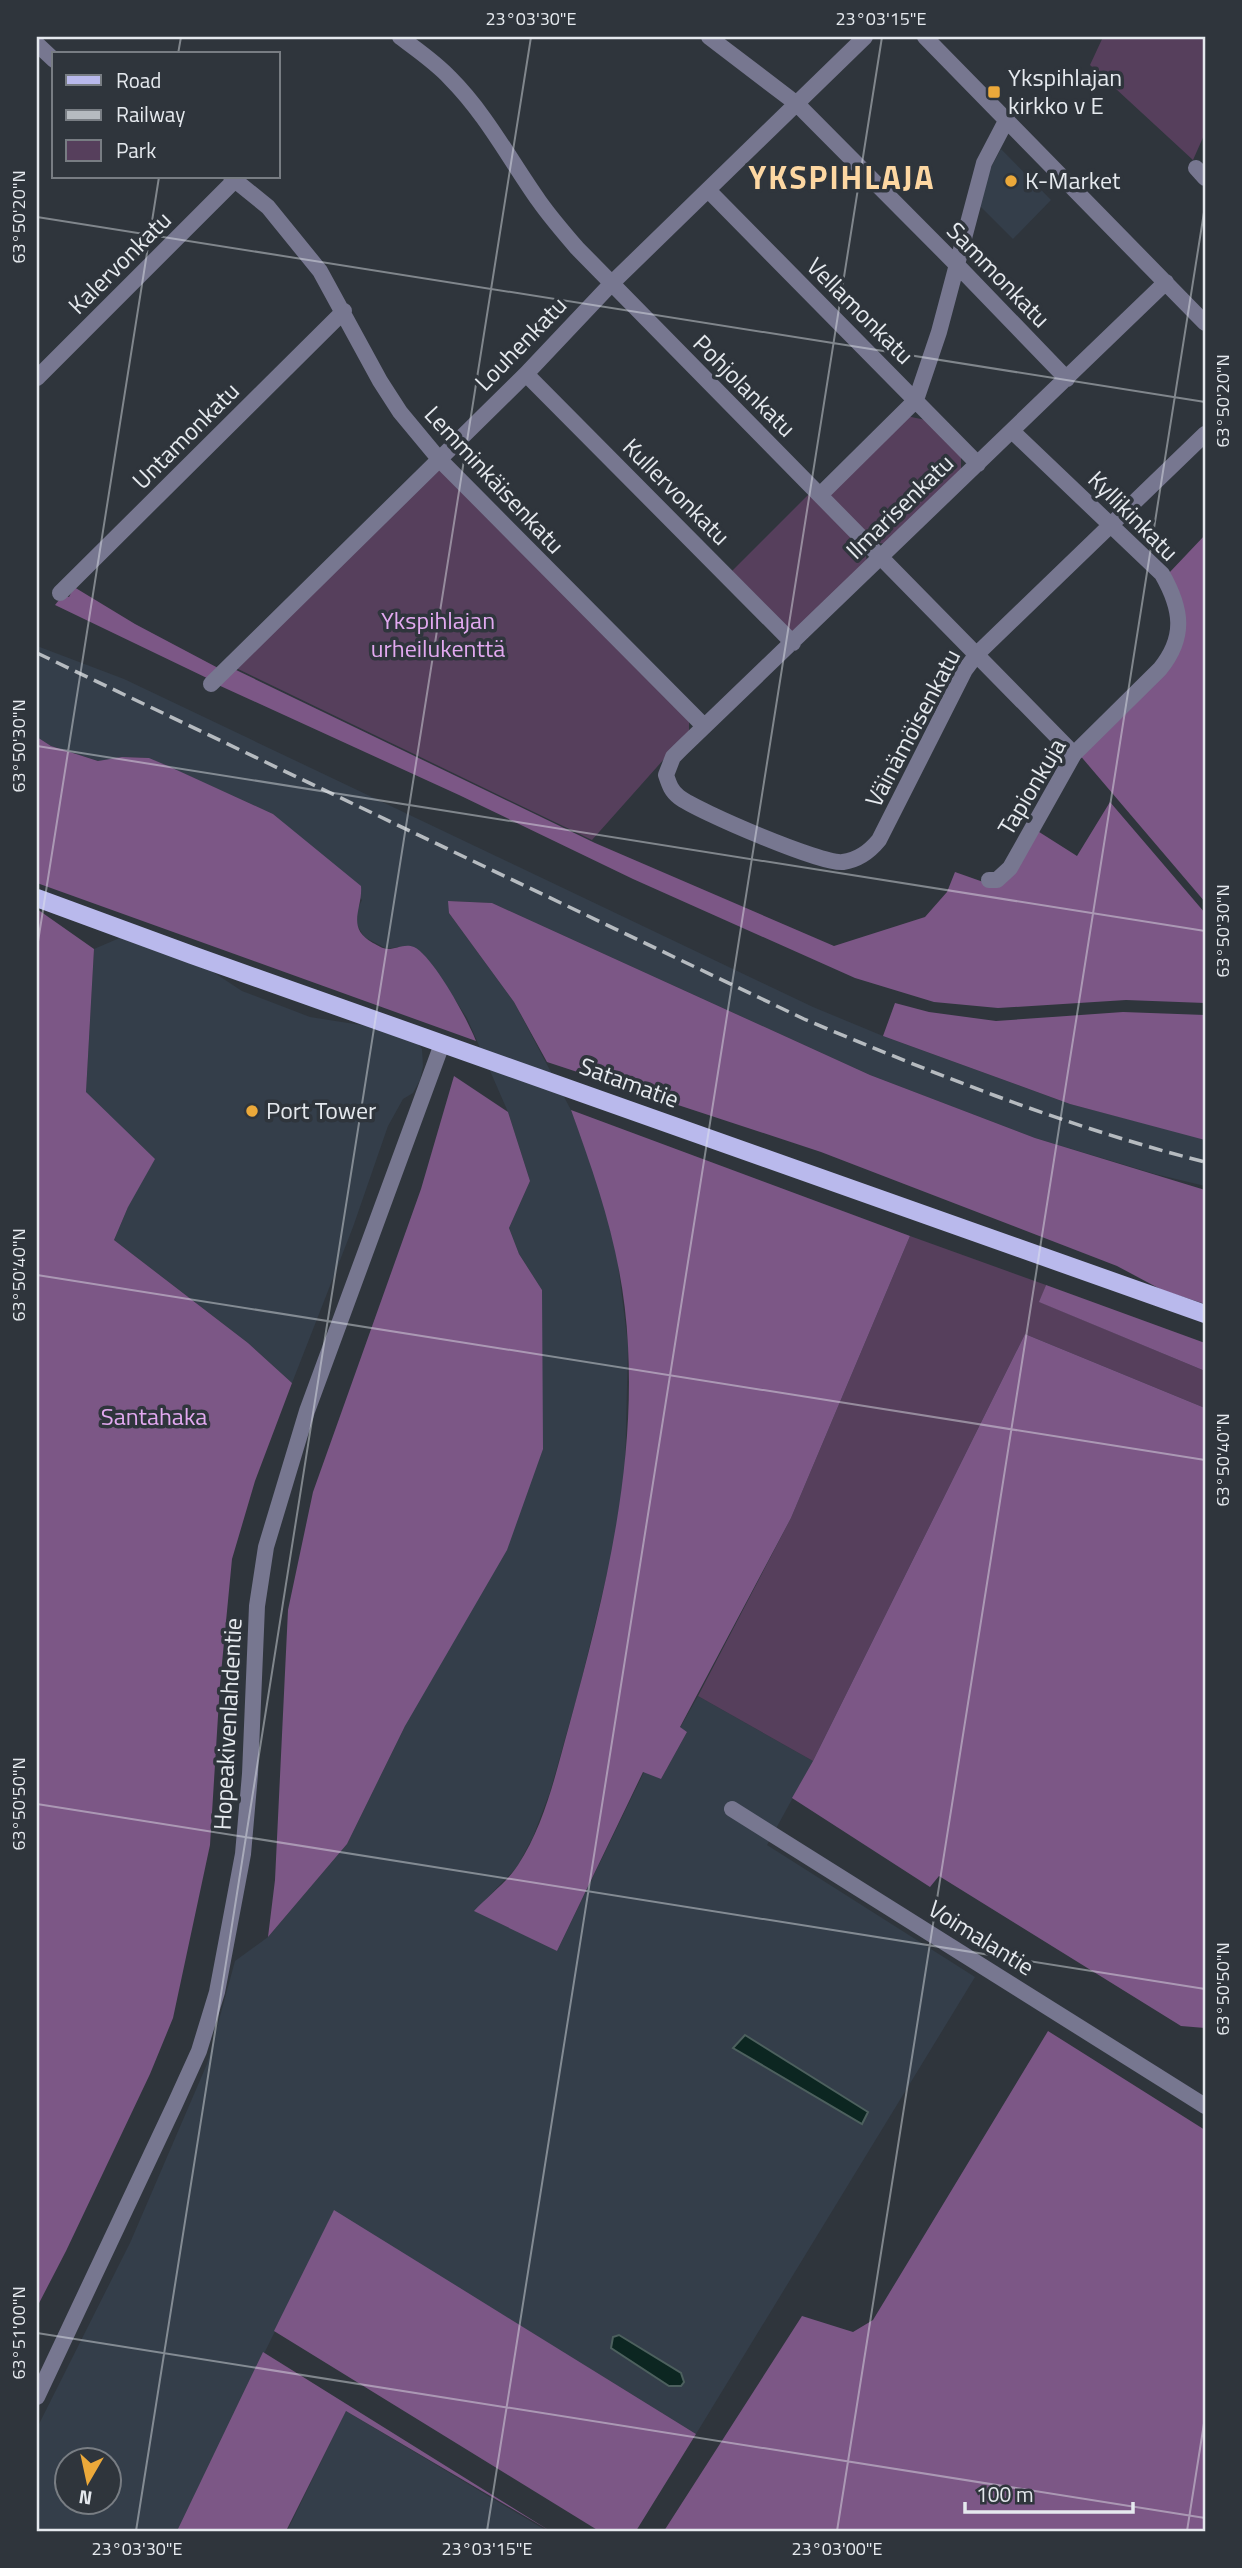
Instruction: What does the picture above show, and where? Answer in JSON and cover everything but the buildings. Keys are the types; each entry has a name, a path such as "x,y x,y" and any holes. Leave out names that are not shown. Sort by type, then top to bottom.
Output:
{"main road":[{"name":"Satamatie","path":"37,898 1205,1314"}],"street":[{"name":"Pohjolankatu","path":"400,37 425,55 457,86 485,119 554,221 612,283 1074,754"},
{"name":"Sammonkatu","path":"709,37 797,104 1067,379"},
{"name":"Louhenkatu","path":"211,684 526,374 612,283 865,37"},
{"path":"925,37 1205,323"},
{"path":"37,44 52,58"},
{"path":"820,495 916,400 939,332 984,163 1007,119"},
{"name":"Lemminkäisenkatu","path":"233,178 268,207 320,271 380,381 400,412 439,459 704,726"},
{"name":"Kalervonkatu","path":"37,378 233,178"},
{"name":"Vellamonkatu","path":"708,190 978,464"},
{"name":"Ilmarisenkatu","path":"668,766 673,757 704,726 1166,282"},
{"name":"Untamonkatu","path":"60,593 344,311"},
{"name":"Kullervonkatu","path":"526,374 793,643"},
{"name":"Kyllikinkatu","path":"1012,431 1162,574 1175,601 1179,632 1172,654"},
{"name":"Väinämöisenkatu","path":"668,766 666,775 672,791 696,807 811,856 842,862 871,850 879,840 953,692 977,654 1205,434"},
{"name":"Tapionkuja","path":"989,880 996,880 1010,868 1074,754 1172,654"},
{"name":"Hopeakivenlahdentie","path":"37,2397 199,2051 217,1992 243,1854 250,1774 257,1606 266,1547 307,1411 442,1044"},
{"name":"Voimalantie","path":"732,1808 1205,2106"}],"shaded area":[{"path":"1001,149 1051,200 1013,239 978,204 989,171"},
{"path":"37,646 124,679 813,1007 883,1036 1070,1104 1205,1139 1205,1186 1035,1138 870,1075 492,903 449,901 449,913 514,1002 571,1110 601,1192 617,1256 628,1345 625,1470 613,1550 579,1690 550,1792 533,1837 517,1867 475,1911 557,1951 644,1772 661,1779 687,1732 680,1728 698,1696 813,1761 767,1845 975,1977 696,2434 334,2211 177,2531 37,2531 37,2428 130,2243 207,2064 235,1961 268,1937 347,1844 405,1726 542,1290 519,1254 509,1228 530,1181 508,1112 467,1018 434,968 403,946 387,949 364,937 356,923 357,910 362,900 334,866 273,814 149,758 122,757 99,761 51,746 37,737"},
{"path":"122,937 210,970 242,991 310,1017 367,1026 417,1043 422,1049 420,1080 413,1093 403,1099 388,1126 353,1227 292,1383 248,1343 114,1240 128,1207 86,1092 94,949"},
{"path":"745,2035 868,2112 862,2124 733,2048"},
{"path":"619,2335 681,2373 684,2382 681,2386 669,2386 611,2348 613,2337"},
{"path":"346,2411 547,2531 287,2531"}],"green space":[{"path":"1103,37 1205,37 1205,133 1193,160 1090,65"},
{"path":"906,416 926,420 961,456 961,472 886,544 873,542 830,499 831,490"},
{"name":"Ykspihlajan urheilukenttä","path":"439,467 689,719 689,731 592,840 236,668"},
{"path":"810,493 865,550 867,562 792,633 731,572"},
{"path":"1205,535 1205,902 1078,753 1175,659 1169,573"},
{"path":"74,587 135,624 220,669 209,679 55,605 63,595 69,597"},
{"path":"234,669 595,843 834,946 925,917 947,892 955,872 989,884 1036,830 1077,856 1110,802 1205,913 1205,1003 1126,1000 998,1008 934,1002 855,978 633,879 459,795 216,684"},
{"path":"37,737 51,746 98,761 122,757 149,758 273,814 361,886 357,924 365,937 386,949 414,947 431,963 458,1004 476,1041 37,883"},
{"path":"448,901 492,903 870,1075 1035,1138 1205,1190 1205,1304 1162,1290 1117,1266 821,1152 547,1062 514,1002 449,913"},
{"name":"Santahaka","path":"37,909 94,949 86,1092 155,1159 128,1207 114,1240 248,1343 292,1383 255,1481 232,1559 220,1684 210,1845 173,2018 150,2074 37,2307"},
{"path":"895,1003 929,1012 996,1021 1123,1012 1205,1015 1205,1140 1070,1104 883,1036"},
{"path":"454,1076 508,1112 530,1181 509,1228 519,1254 542,1290 543,1449 507,1550 405,1726 347,1844 268,1937 275,1880 288,1610 313,1492 421,1189"},
{"path":"571,1110 910,1236 791,1518 680,1727 687,1732 661,1779 643,1772 557,1951 474,1911 518,1865 536,1832 549,1797 594,1632 614,1538 627,1442 628,1346 621,1284 609,1226"},
{"path":"910,1236 1046,1285 1040,1302 1205,1371 1205,1408 1025,1334 813,1761 698,1696 791,1518"},
{"path":"1046,1285 1205,1343 1205,1371 1039,1302"},
{"path":"1025,1334 1205,1408 1205,2028 1181,2026 939,1876 930,1887 792,1798 813,1761"},
{"path":"1048,2031 1205,2130 1205,2531 664,2531 802,2316 853,2332 873,2320"},
{"path":"334,2210 696,2434 636,2531 599,2531 274,2331"},
{"path":"263,2352 550,2531 346,2411 286,2531 177,2531"}],"railway":[{"path":"37,653 804,1019 1051,1116 1205,1162"}],"place":[{"name":"Ykspihlajan kirkko v E","path":"994,92"},
{"name":"K-Market","path":"1011,181"},
{"name":"Port Tower","path":"252,1111"}],"district":[{"name":"YKSPIHLAJA","path":"842,178"}]}
